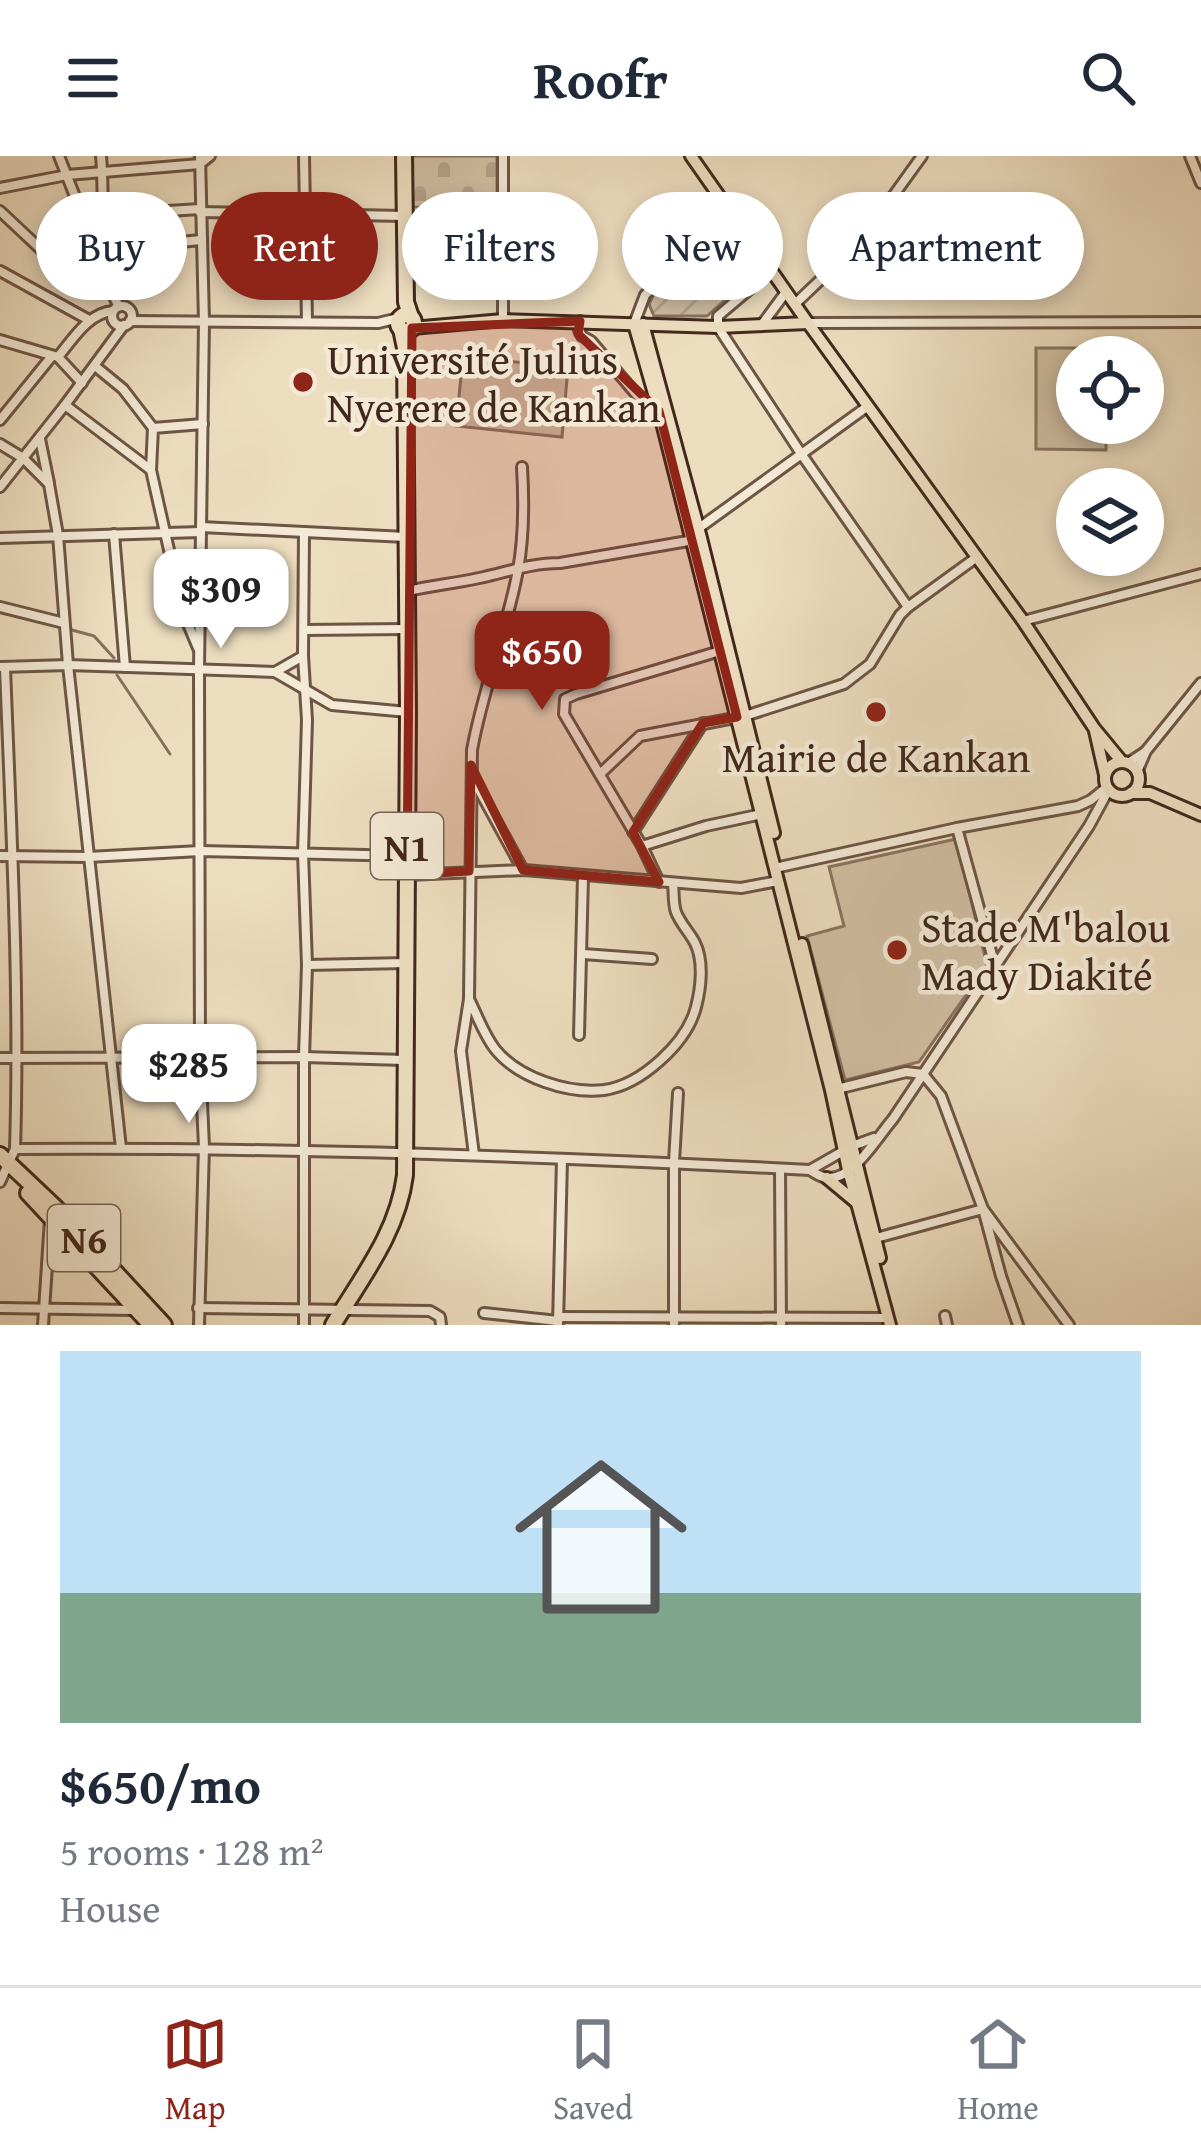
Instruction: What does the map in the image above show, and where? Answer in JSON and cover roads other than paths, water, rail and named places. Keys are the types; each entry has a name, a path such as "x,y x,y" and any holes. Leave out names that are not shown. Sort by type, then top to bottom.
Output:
{"highway":[{"name":"N1","path":"404,156 404,192"},
{"name":"N1","path":"333,1325 388,1237 400,1208 405,1152 406,300"},
{"name":"N6","path":"5,1164 50,1218 164,1325"},
{"name":"N6","path":"5,1164 56,1208 151,1325"}],"main road":[{"path":"692,156 718,192"},
{"path":"783,288 1023,621 1094,728 1150,793"},
{"path":"406,321 434,325 638,320 718,327 808,322"},
{"path":"638,320 892,1323"},
{"path":"695,535 720,651 741,716"},
{"path":"1094,728 1114,788"},
{"path":"1114,788 1111,766 1131,769"},
{"path":"1114,788 1131,769"},
{"path":"1114,788 1150,793 1201,815"},
{"path":"827,1178 862,1204"}],"street":[{"path":"59,156 73,192"},
{"path":"101,156 102,192"},
{"path":"0,188 210,156"},
{"path":"304,156 305,192"},
{"path":"502,320 503,156"},
{"path":"794,304 860,242 922,156"},
{"path":"1190,156 1201,183"},
{"path":"199,1325 204,1147 200,1059 204,322 200,160"},
{"path":"0,211 36,244"},
{"path":"187,212 211,212"},
{"path":"187,241 201,240"},
{"path":"0,272 89,320"},
{"path":"763,323 786,292"},
{"path":"114,300 114,322 127,323 406,321"},
{"path":"307,300 307,323"},
{"path":"638,320 646,300"},
{"path":"737,300 718,316 718,327 908,607"},
{"path":"0,420 89,320 102,312 129,310 127,323 0,487"},
{"path":"580,321 580,333 646,407 664,411"},
{"path":"808,322 1201,322"},
{"path":"0,340 55,357 82,383"},
{"path":"95,366 123,389 153,428 151,470 183,612 199,651"},
{"path":"65,405 151,470"},
{"path":"406,591 695,535 868,406"},
{"path":"153,428 203,424"},
{"path":"39,437 58,535 121,1148"},
{"path":"0,445 49,484"},
{"path":"474,1155 461,1051 469,1000 471,776 477,720 519,567 522,467"},
{"path":"0,538 201,530 407,537"},
{"path":"304,532 303,656 308,720 303,853 307,965 304,1325"},
{"path":"114,534 125,667"},
{"path":"601,774 640,736 741,716 844,684 870,664 908,607 977,557"},
{"path":"1023,621 1201,574"},
{"path":"0,607 64,623"},
{"path":"304,630 407,629"},
{"path":"659,882 564,714 565,700 720,651"},
{"path":"275,672 303,656"},
{"path":"408,712 332,705 275,672 3,667 18,1058 5,1164 121,1148 204,1147 674,1162 810,1170 827,1178 852,1167 893,1119 1114,788"},
{"path":"1131,769 1201,683"},
{"path":"633,832 703,723"},
{"path":"471,776 523,870"},
{"path":"407,875 523,870 741,888 778,872 957,828 1084,804 1114,788"},
{"path":"1084,804 1092,822"},
{"path":"642,846 765,813"},
{"path":"957,828 995,968"},
{"path":"0,856 200,851 407,856"},
{"path":"580,1036 583,877"},
{"path":"469,1000 495,1050 540,1080 573,1090 608,1090 638,1076 666,1058 696,1010 698,947 676,912 674,884"},
{"path":"583,954 652,959"},
{"path":"307,965 407,963"},
{"path":"0,1058 405,1060"},
{"path":"834,1090 906,1072 923,1074 941,1096 1018,1325"},
{"path":"674,1321 677,1093"},
{"path":"810,1170 876,1138"},
{"path":"558,1321 562,1159"},
{"path":"780,1169 781,1320"},
{"path":"872,1238 982,1209"},
{"path":"982,1209 1069,1325"},
{"path":"43,1325 50,1218"},
{"path":"0,1308 142,1309"},
{"path":"198,1308 430,1310 441,1325"},
{"path":"484,1313 558,1321 892,1323"}],"waterway":[{"path":"72,630 94,636 114,658"},
{"path":"117,675 170,754"}],"place":[{"name":"Université Julius Nyerere de Kankan","path":"303,382"},
{"name":"Mairie de Kankan","path":"876,712"},
{"name":"Stade M'balou Mady Diakité","path":"897,950"}]}
